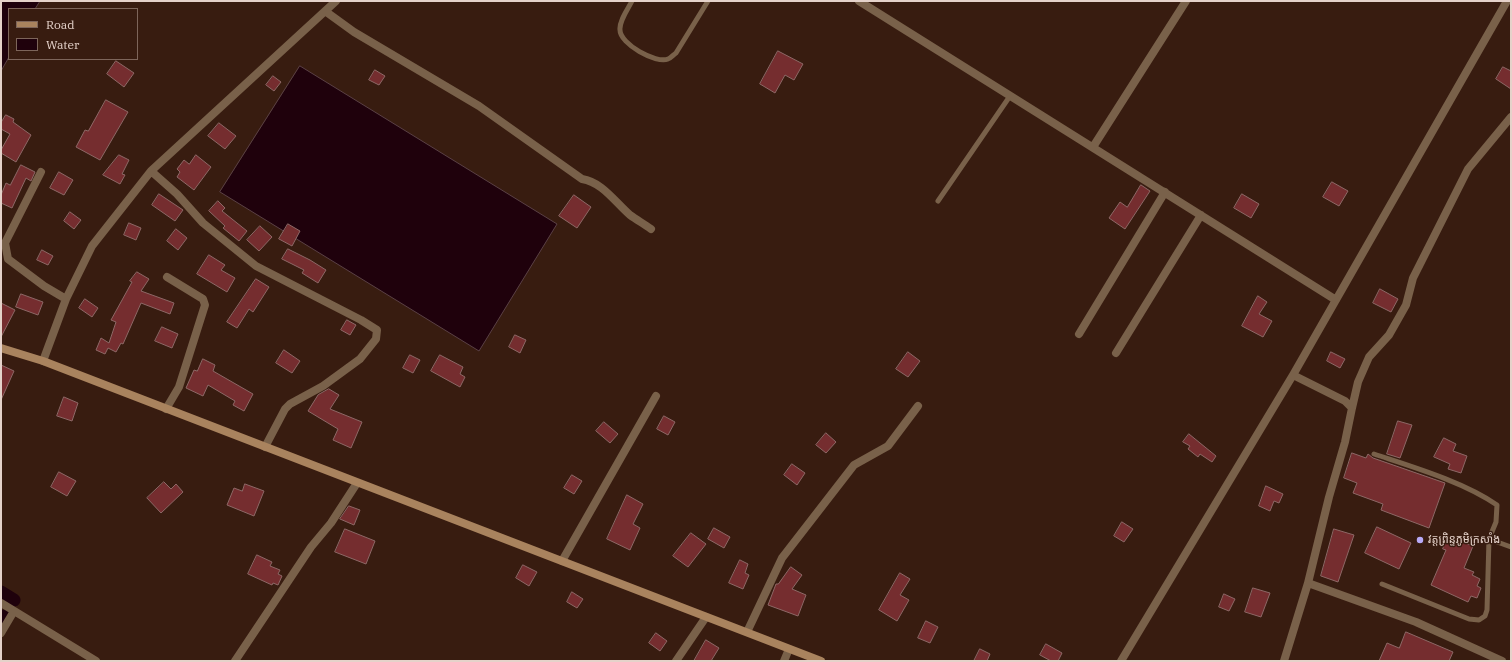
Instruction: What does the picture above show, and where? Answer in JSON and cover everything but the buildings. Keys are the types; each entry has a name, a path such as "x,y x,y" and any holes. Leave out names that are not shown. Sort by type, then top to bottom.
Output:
{"street":[{"path":"43,362 66,299 92,246 150,171 336,1"},
{"path":"859,1 1336,300"},
{"path":"1093,147 1186,1"},
{"path":"1121,661 1293,375 1507,1"},
{"path":"325,11 360,36 479,106 582,179 590,180 631,215 651,229"},
{"path":"1284,661 1308,583 1329,497 1345,442 1358,382 1369,357 1389,335 1406,305 1413,278 1468,170 1511,117"},
{"path":"150,171 177,194 203,223 256,266 361,320 377,330 376,339 360,359 323,386 285,408 265,447"},
{"path":"41,172 5,243 8,259 44,286 66,299"},
{"path":"1079,334 1165,192"},
{"path":"1116,353 1201,215"},
{"path":"166,409 179,387 205,305 203,299 167,277"},
{"path":"1,348 43,362 821,661"},
{"path":"1293,375 1345,401 1352,408"},
{"path":"562,561 656,396"},
{"path":"747,632 782,558 854,465 888,446 918,406"},
{"path":"235,661 311,547 331,523 357,483"},
{"path":"1308,583 1416,622 1502,661"},
{"path":"1,603 96,661"},
{"path":"1,633 14,611"},
{"path":"676,661 706,617"},
{"path":"784,661 789,649"}],"lane":[{"path":"632,1 622,20 620,30 622,38 632,47 646,54 658,59 668,59 676,53 708,1"},
{"path":"938,201 1010,96"},
{"path":"1374,454 1412,466 1446,480 1484,496 1497,505 1496,522 1489,539 1487,610 1485,616 1479,620 1469,618 1382,584"},
{"path":"1489,539 1511,547"}],"water":[{"path":"1,1 40,1 36,8 8,8 8,59 1,71"},
{"path":"300,66 557,224 479,351 220,192"}],"waterway":[{"path":"1,592 14,600"},
{"path":"1,621 4,616"}],"place":[{"name":"វត្តព្រិន្ទភូមិក្រសាំង","path":"1420,540"}]}
